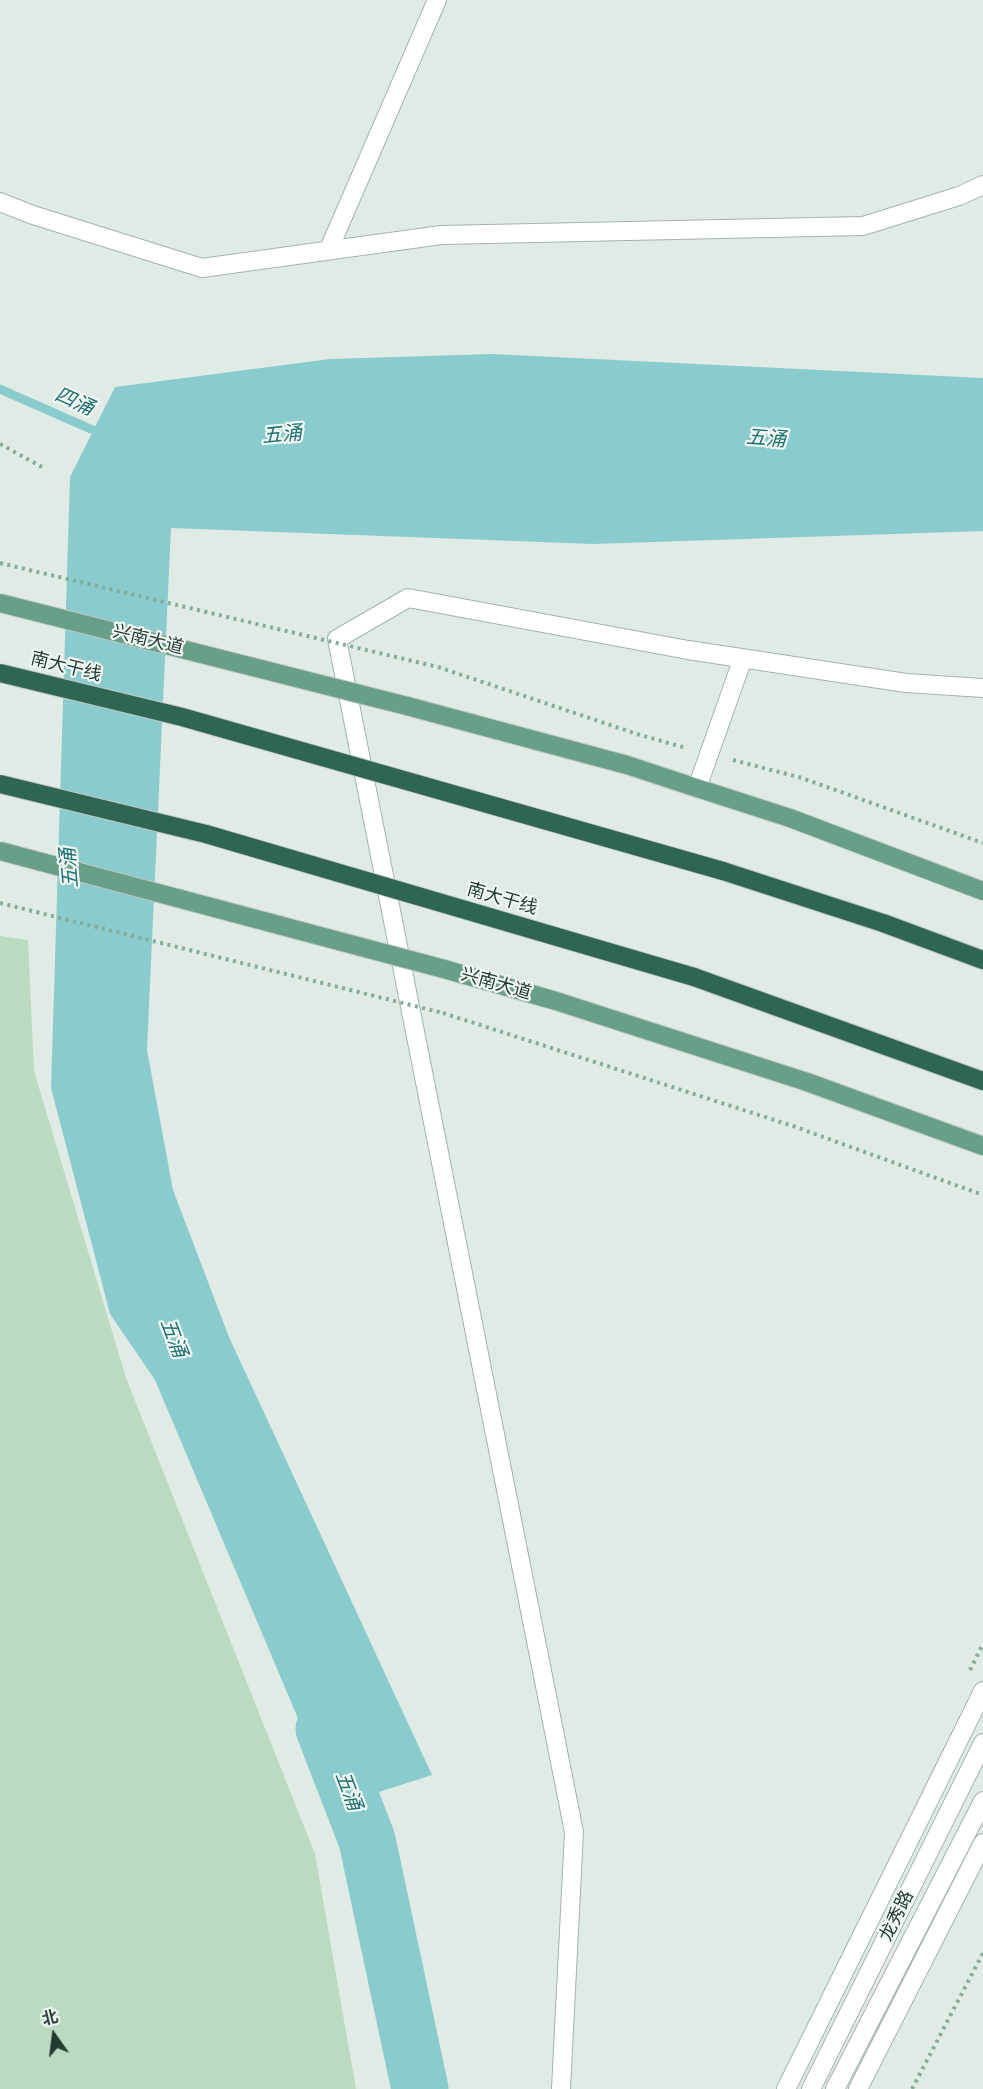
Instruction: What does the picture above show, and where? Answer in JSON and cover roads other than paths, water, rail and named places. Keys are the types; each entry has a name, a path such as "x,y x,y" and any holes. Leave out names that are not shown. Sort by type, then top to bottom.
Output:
{"highway":[{"name":"南大干线","path":"0,673 182,717 723,870 883,923 983,960"},
{"name":"南大干线","path":"0,784 206,834 694,977 983,1081"}],"main road":[{"name":"兴南大道","path":"0,603 407,706 627,765 790,818 983,891"},
{"name":"兴南大道","path":"0,851 556,1001 807,1082 983,1146"}],"street":[{"path":"328,249 437,0"},
{"path":"0,202 202,268 441,235 863,226 959,196 983,185"},
{"path":"561,2089 574,1832 337,639 408,598 688,650 906,683 983,688"},
{"path":"697,788 742,658"},
{"path":"786,2089 983,1691"},
{"name":"龙秀路","path":"811,2089 983,1743"},
{"name":"龙秀路","path":"835,2089 983,1801"},
{"path":"858,2089 983,1843"}],"water":[{"path":"493,354 983,378 983,531 593,544 171,528 147,1050 173,1190 229,1337 432,1775 335,1806 155,1380 110,1314 51,1088 70,477 115,387 330,359"}],"waterway":[{"name":"四涌","path":"0,389 102,434"},
{"name":"五涌","path":"324,1729 367,1840 420,2089"}]}
